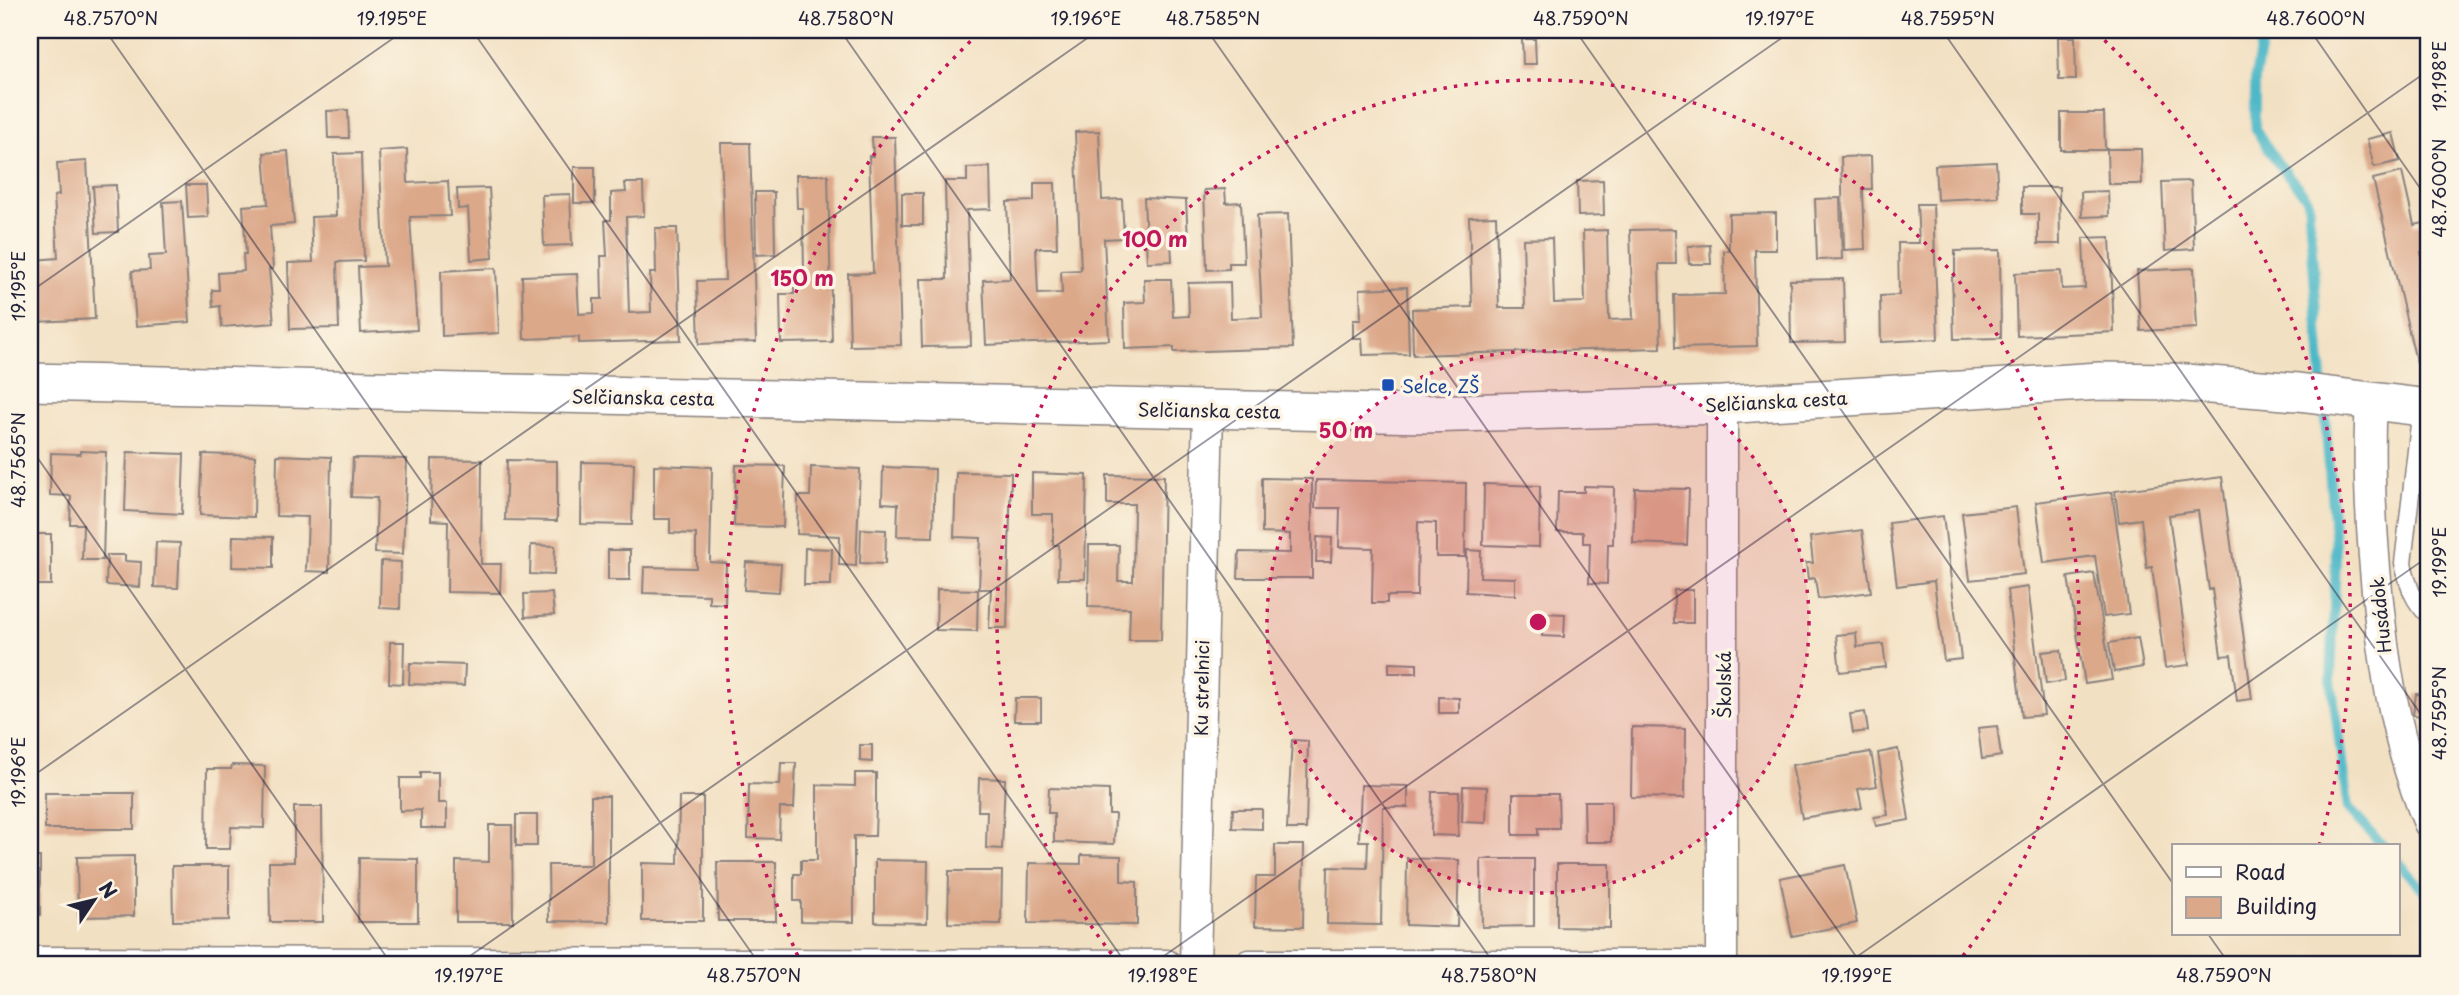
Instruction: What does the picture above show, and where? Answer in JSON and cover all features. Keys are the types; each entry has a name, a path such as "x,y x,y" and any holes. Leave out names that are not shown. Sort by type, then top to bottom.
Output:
{"street":[{"name":"Selčianska cesta","path":"30,382 1424,414 1722,405 2100,381 2173,382 2298,391 2425,407"},
{"name":"Husádok","path":"2354,398 2370,502 2385,663 2397,730 2413,786 2429,823"},
{"name":"Školská","path":"1722,405 1722,965"},
{"name":"Ku strelnici","path":"1195,965 1208,410"},
{"path":"30,962 1166,965"},
{"path":"1250,965 1722,965"}],"lane":[{"path":"2425,407 2403,563 2408,586 2418,606 2429,616"}],"building":[{"path":"2058,37 2075,37 2076,80 2059,80"},
{"path":"1522,39 1535,39 1536,64 1523,64"},
{"path":"348,110 349,138 328,138 327,111"},
{"path":"2061,113 2104,113 2105,150 2061,150"},
{"path":"1099,131 1102,200 1122,199 1124,238 1104,239 1109,340 986,345 983,280 1010,279 1007,202 1034,201 1034,183 1055,183 1057,248 1036,248 1038,294 1062,293 1061,271 1081,270 1075,132"},
{"path":"2393,133 2400,161 2374,167 2367,139"},
{"path":"872,137 895,137 901,345 850,346 848,274 873,273 869,156 873,156"},
{"path":"721,143 750,143 756,342 699,344 697,281 725,280"},
{"path":"407,149 408,183 448,181 450,216 410,217 417,330 361,333 358,267 385,266 379,151"},
{"path":"2107,149 2141,149 2142,184 2108,184"},
{"path":"288,151 294,224 270,226 273,269 269,269 274,323 222,327 220,306 213,307 212,290 219,290 218,273 244,271 243,254 246,254 243,206 268,204 264,153"},
{"path":"361,153 364,261 337,262 339,328 290,329 288,263 313,262 311,217 336,216 334,154"},
{"path":"1871,156 1872,189 1863,189 1865,249 1844,250 1841,157"},
{"path":"87,161 95,319 36,322 35,300 30,300 30,283 35,283 34,260 58,258 54,196 59,195 57,163"},
{"path":"1996,162 1998,197 1937,200 1935,165"},
{"path":"574,167 595,167 595,203 574,203"},
{"path":"990,167 991,209 967,210 971,346 922,347 920,279 947,279 945,181 967,181 967,168"},
{"path":"2402,172 2414,225 2429,222 2429,250 2421,252 2429,288 2429,358 2416,361 2373,179"},
{"path":"796,175 828,175 832,342 781,343 780,294 794,294 794,273 804,272 803,208 797,208"},
{"path":"1603,180 1604,215 1578,216 1577,181"},
{"path":"2191,181 2194,249 2165,251 2162,182"},
{"path":"625,183 643,183 644,216 626,217 629,313 651,312 650,273 656,273 655,228 677,228 681,340 579,343 579,337 524,339 522,276 577,274 579,314 594,313 594,299 602,299 601,256 607,256 605,220 611,220 611,193 626,192"},
{"path":"116,185 118,232 96,233 93,186"},
{"path":"186,185 206,185 208,217 188,218"},
{"path":"2022,187 2059,187 2060,244 2038,244 2038,214 2022,214"},
{"path":"489,188 493,258 471,260 468,208 458,209 457,189"},
{"path":"1225,189 1226,203 1241,202 1244,263 1229,263 1229,269 1207,270 1204,190"},
{"path":"2108,191 2109,216 2082,217 2081,192"},
{"path":"755,192 774,192 775,254 756,255"},
{"path":"902,193 923,193 923,225 902,225"},
{"path":"570,194 572,245 544,246 542,195"},
{"path":"1144,198 1186,200 1188,240 1171,240 1172,261 1147,262"},
{"path":"1840,198 1842,259 1817,260 1815,199"},
{"path":"182,201 190,322 136,326 132,271 150,270 149,256 166,255 163,202"},
{"path":"1917,204 1933,204 1938,339 1881,342 1880,296 1899,295 1898,243 1919,243"},
{"path":"1776,213 1776,250 1755,250 1757,346 1675,348 1674,295 1725,294 1724,251 1729,251 1729,214"},
{"path":"1288,214 1293,348 1174,352 1174,347 1125,349 1124,303 1145,302 1144,279 1171,279 1173,317 1189,316 1188,283 1230,282 1231,318 1262,317 1257,215"},
{"path":"1496,216 1499,308 1525,308 1523,239 1552,238 1554,303 1585,302 1583,231 1607,230 1609,320 1633,319 1630,230 1675,229 1676,264 1659,264 1661,348 1413,355 1412,309 1472,307 1469,217"},
{"path":"2110,237 2114,332 2017,336 2015,273 2061,271 2062,289 2085,288 2083,238"},
{"path":"1710,245 1711,264 1689,264 1688,246"},
{"path":"2000,250 2001,338 1954,339 1952,277 1955,276 1955,251"},
{"path":"496,268 499,333 442,336 441,271"},
{"path":"2194,268 2197,328 2141,331 2137,271"},
{"path":"1843,279 1845,342 1791,343 1790,280"},
{"path":"1407,287 1409,354 1363,355 1362,338 1353,338 1353,320 1361,320 1360,289"},
{"path":"80,451 106,452 103,560 82,560 83,524 70,524 71,496 50,495 51,453 80,454"},
{"path":"127,452 184,454 182,514 125,511"},
{"path":"203,454 255,456 254,517 200,515"},
{"path":"277,455 331,457 329,572 306,571 308,517 276,516"},
{"path":"353,458 407,459 403,554 375,553 377,498 351,497"},
{"path":"432,459 482,460 481,564 501,564 500,593 447,592 448,521 431,520"},
{"path":"507,460 557,461 557,521 505,520"},
{"path":"582,462 634,463 632,525 581,524"},
{"path":"654,465 712,467 710,562 726,563 725,604 709,603 709,595 643,593 644,567 696,568 696,534 670,533 670,519 654,519"},
{"path":"736,465 785,466 783,527 734,526"},
{"path":"811,467 860,469 856,566 839,565 840,536 797,534 798,496 810,496"},
{"path":"883,467 935,469 933,537 897,536 898,504 882,503"},
{"path":"956,472 1011,473 1007,628 989,628 991,589 979,589 981,538 954,537"},
{"path":"1032,473 1087,475 1085,579 1058,579 1059,545 1053,545 1053,514 1032,514"},
{"path":"1107,475 1164,476 1161,640 1129,640 1130,608 1088,607 1089,545 1119,545 1118,581 1133,581 1134,504 1107,504"},
{"path":"2222,477 2252,699 2237,701 2231,655 2221,656 2198,511 2169,515 2189,665 2165,668 2152,567 2147,568 2141,519 2119,522 2115,491"},
{"path":"1262,478 1312,479 1312,578 1238,578 1239,552 1290,553 1290,534 1262,533"},
{"path":"1316,480 1466,483 1465,557 1436,557 1436,523 1418,522 1417,596 1387,596 1387,603 1372,603 1373,548 1339,547 1340,508 1315,508"},
{"path":"1484,484 1540,486 1539,547 1483,545"},
{"path":"1584,486 1614,487 1613,544 1608,544 1607,584 1589,583 1590,543 1583,543 1583,532 1557,532 1558,492 1584,492"},
{"path":"1635,488 1689,489 1687,545 1633,543"},
{"path":"2112,492 2129,614 2104,617 2095,556 2044,563 2036,502"},
{"path":"2016,507 2024,574 1970,580 1962,513"},
{"path":"1943,516 1961,659 1944,661 1934,581 1897,586 1889,523"},
{"path":"861,529 886,530 885,564 860,563"},
{"path":"1862,530 1871,592 1818,599 1815,578 1808,579 1806,563 1813,563 1810,537"},
{"path":"31,534 51,534 51,585 30,585"},
{"path":"233,536 273,537 273,568 232,567"},
{"path":"1317,537 1332,538 1331,562 1316,562"},
{"path":"156,542 180,543 178,588 154,587"},
{"path":"531,545 555,546 554,575 530,574"},
{"path":"805,548 832,549 831,585 804,585"},
{"path":"608,550 630,550 630,580 608,580"},
{"path":"1467,550 1481,551 1480,577 1515,578 1515,595 1466,592"},
{"path":"107,555 125,555 125,561 141,562 140,587 106,585"},
{"path":"381,561 401,562 400,609 380,608"},
{"path":"746,562 781,564 779,592 744,590"},
{"path":"2094,573 2112,680 2085,684 2068,577"},
{"path":"2028,587 2044,715 2022,717 2007,590"},
{"path":"937,589 978,590 977,631 936,630"},
{"path":"1674,590 1693,590 1693,623 1674,623"},
{"path":"552,593 554,615 525,617 524,594"},
{"path":"1543,613 1565,614 1564,637 1542,636"},
{"path":"1856,633 1857,647 1883,644 1886,667 1840,672 1836,635"},
{"path":"2138,638 2143,667 2114,672 2109,643"},
{"path":"390,642 404,642 403,684 389,683"},
{"path":"2061,650 2065,681 2046,684 2042,652"},
{"path":"410,663 465,665 464,686 409,684"},
{"path":"1389,663 1417,664 1417,673 1389,673"},
{"path":"2416,694 2429,695 2429,717 2413,715"},
{"path":"1439,697 1459,698 1459,713 1439,713"},
{"path":"1015,698 1041,698 1041,721 1014,721"},
{"path":"1865,712 1868,731 1853,733 1850,714"},
{"path":"1997,726 2001,756 1982,759 1978,728"},
{"path":"1632,727 1686,728 1685,798 1631,797"},
{"path":"1292,740 1308,741 1306,829 1287,829"},
{"path":"860,745 872,745 872,762 860,761"},
{"path":"1898,749 1909,820 1876,826 1874,817 1888,815 1878,753"},
{"path":"1871,752 1877,786 1858,789 1862,808 1802,818 1792,765"},
{"path":"781,763 796,763 794,808 780,808 779,839 748,838 749,784 780,785"},
{"path":"232,765 265,766 264,828 231,827 230,849 206,849 207,769 231,769"},
{"path":"420,772 438,772 438,803 447,803 447,828 421,828 421,810 400,811 400,778 420,778"},
{"path":"855,773 876,773 876,804 875,836 854,836 854,922 801,921 801,901 794,901 794,874 801,874 801,860 817,860 817,785 855,786"},
{"path":"979,778 1005,779 1002,849 986,848 987,811 978,811"},
{"path":"1361,785 1408,786 1408,807 1383,807 1381,925 1327,924 1328,867 1367,868 1368,841 1359,841"},
{"path":"1463,786 1487,787 1486,823 1462,822"},
{"path":"1049,788 1109,790 1109,814 1115,814 1114,844 1054,842 1054,813 1048,813"},
{"path":"1432,792 1459,792 1458,836 1431,835"},
{"path":"45,793 134,793 134,829 45,829"},
{"path":"1513,794 1558,794 1559,828 1538,828 1538,835 1513,835"},
{"path":"591,796 609,796 609,922 549,921 548,865 591,865"},
{"path":"679,797 703,797 703,921 642,921 642,863 678,864"},
{"path":"1584,801 1611,801 1611,842 1585,842"},
{"path":"294,807 322,807 323,922 270,922 269,862 294,862"},
{"path":"1233,809 1262,809 1262,829 1232,828"},
{"path":"516,815 537,815 537,846 516,846"},
{"path":"489,825 512,825 513,922 456,922 456,861 489,862"},
{"path":"1275,845 1304,845 1303,927 1255,926 1256,877 1275,877"},
{"path":"1081,855 1121,856 1121,881 1137,882 1137,925 1028,923 1029,863 1081,864"},
{"path":"134,856 134,916 78,917 77,857"},
{"path":"30,857 40,857 40,915 30,915"},
{"path":"359,858 418,859 418,922 358,922"},
{"path":"1407,858 1459,860 1457,927 1406,925"},
{"path":"1481,859 1534,859 1534,926 1482,927"},
{"path":"875,860 928,861 927,923 875,922"},
{"path":"717,862 776,862 776,921 718,921"},
{"path":"1557,864 1610,864 1610,928 1557,927"},
{"path":"1845,865 1857,923 1792,936 1780,878"},
{"path":"172,866 229,866 229,920 173,921"},
{"path":"949,871 1002,871 1001,924 948,923"}],"waterway":[{"path":"2264,30 2255,77 2255,129 2277,162 2308,199 2336,558 2331,679 2348,808 2381,844"},
{"path":"2400,864 2429,897"}],"place":[{"name":"Selce, ZŠ","path":"1388,385"}]}
